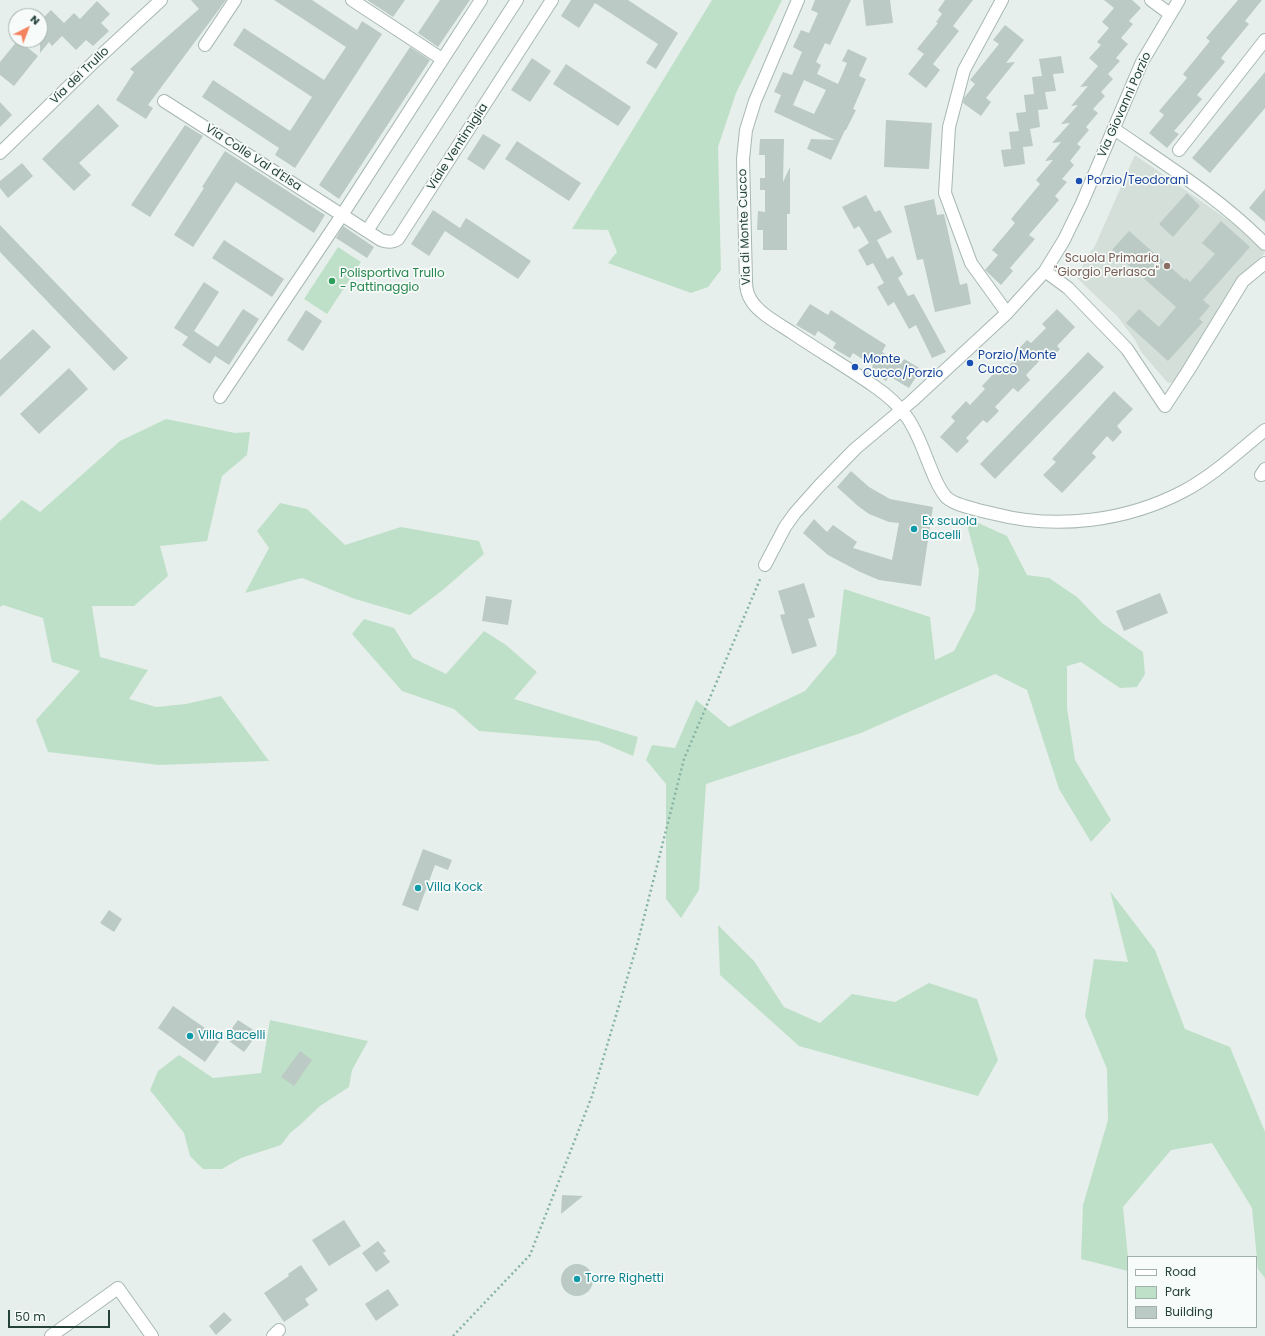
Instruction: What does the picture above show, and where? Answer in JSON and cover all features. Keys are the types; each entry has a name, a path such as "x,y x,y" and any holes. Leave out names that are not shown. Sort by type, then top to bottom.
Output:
{"street":[{"name":"Via del Trullo","path":"0,153 95,61 161,0"},
{"path":"205,44 235,0"},
{"path":"352,0 442,59"},
{"path":"220,397 342,215 481,0"},
{"path":"367,231 517,0"},
{"name":"Viale Ventimiglia","path":"342,215 384,241 392,242 398,239 552,0"},
{"name":"Via di Monte Cucco","path":"798,0 755,101 746,130 743,166 746,289 750,299 758,309 874,386 892,399 902,409 914,428 940,487 949,500 979,510 1018,520 1034,522 1058,522 1120,515 1184,491 1208,476 1265,430"},
{"path":"1002,0 964,70 949,127 945,193 971,263 1007,313"},
{"path":"1151,0 1170,14"},
{"name":"Via Giovanni Porzio","path":"767,562 794,513 855,449 902,409 1007,313 1044,271 1064,240 1082,203 1142,62 1179,0"},
{"path":"1179,150 1265,40"},
{"name":"Via Colle Val d'Elsa","path":"164,101 342,215"},
{"path":"1114,129 1204,190 1244,223 1265,244"},
{"path":"1044,271 1068,288 1127,350 1165,406 1243,281 1265,263"},
{"path":"51,1336 118,1288 152,1336"}],"path":[{"path":"453,1336 530,1254 592,1096 637,945 684,759 767,562"}],"shaded area":[{"name":"Scuola Primaria \"Giorgio Perlasca\"","path":"1135,155 1241,229 1265,253 1234,282 1176,380 1170,383 1167,382 1142,353 1135,340 1118,317 1077,278 1088,254 1094,248"}],"green space":[{"path":"712,0 782,0 736,93 718,147 721,270 708,287 691,293 608,263 617,252 608,230 572,229"},
{"name":"Polisportiva Trullo - Pattinaggio","path":"338,247 361,262 327,314 304,299"},
{"path":"166,419 235,433 250,432 247,455 222,476 207,541 160,546 168,576 134,606 92,606 100,657 148,670 129,699 156,707 186,704 221,696 269,761 159,765 48,752 36,720 80,671 52,662 43,618 3,605 0,607 0,521 22,500 40,512 120,441"},
{"path":"280,503 307,509 345,545 401,527 479,541 484,554 444,589 410,615 355,599 302,578 245,593 269,548 257,531"},
{"path":"965,517 1007,536 1027,575 1049,578 1077,597 1102,623 1143,652 1145,674 1137,687 1120,688 1081,662 1067,666 1067,708 1075,760 1111,820 1091,842 1059,789 1027,690 995,674 861,733 706,784 699,890 681,918 666,899 666,784 646,760 652,745 675,748 696,700 729,727 805,691 836,654 844,589 930,617 935,660 954,651 975,610 979,570"},
{"path":"364,619 394,628 413,658 446,674 484,631 506,645 537,672 514,699 638,737 633,756 598,741 479,731 454,709 402,691 352,634"},
{"path":"1110,891 1155,950 1185,1029 1230,1047 1265,1132 1265,1278 1258,1269 1252,1208 1212,1143 1171,1150 1123,1207 1128,1256 1127,1271 1081,1259 1083,1205 1108,1120 1107,1069 1085,1016 1094,959 1128,962"},
{"path":"718,925 754,961 784,1007 820,1023 852,994 895,1002 929,983 977,999 998,1060 978,1096 799,1046 720,975"},
{"path":"270,1020 368,1041 352,1070 349,1087 320,1106 290,1133 281,1145 241,1158 222,1169 203,1169 190,1156 184,1133 150,1090 158,1071 179,1055 213,1078 261,1073"}],"building":[{"path":"191,0 226,0 148,105 153,108 146,119 116,100 134,72 130,69 199,9"},
{"path":"274,0 312,0 357,30 362,21 382,34 295,168 275,155 279,148 202,97 213,80 290,131 312,97 233,45 244,28 324,80 346,47"},
{"path":"367,0 405,0 393,17"},
{"path":"440,0 470,0 438,47 418,33"},
{"path":"571,0 628,0 678,33 656,69 646,63 658,44 595,3 579,28 561,16"},
{"path":"815,0 851,0 830,45 825,43 816,62 821,65 817,74 838,84 847,63 842,61 848,49 867,58 859,76 866,79 853,109 856,110 831,160 807,149 811,139 835,140 774,112 781,95 774,92 783,72 792,75 802,52 793,47 801,30 809,33 818,13 811,10","holes":["804,80 826,90 814,114 793,105"]},
{"path":"863,0 890,0 893,23 866,26"},
{"path":"945,0 973,0 953,26 959,31 933,64 940,70 926,88 908,74 924,54 917,49 938,23 936,22 942,14 938,10"},
{"path":"1104,0 1132,0 1141,8 1129,21 1133,24 1121,38 1128,44 1116,58 1120,61 1108,74 1113,79 1101,92 1105,96 1093,109 1098,113 1086,127 1089,130 1077,144 1081,147 1070,161 1074,165 1062,179 1067,182 1055,196 1059,200 1029,235 1035,239 1010,268 1013,271 1001,285 985,270 998,255 992,250 1015,223 1011,219 1040,184 1036,180 1053,160 1045,161 1061,142 1052,143 1070,123 1061,124 1078,105 1071,106 1088,86 1080,87 1098,66 1089,58 1101,45 1097,42 1109,28 1102,22 1114,8"},
{"path":"1238,0 1262,0 1245,21 1249,24 1221,58 1225,62 1197,95 1202,99 1174,131 1179,134 1167,148 1149,133 1164,115 1159,111 1187,78 1183,74 1210,41 1206,38"},
{"path":"97,1 110,14 101,23 109,31 93,46 86,40 76,50 62,36 52,46 49,42 48,43 48,13 51,10 64,23 74,13 80,19"},
{"path":"1005,25 1024,40 1006,63 1015,62 986,98 991,102 981,116 963,103 964,98 975,84 970,80 999,44 993,40"},
{"path":"410,47 430,60 339,199 319,185"},
{"path":"11,48 28,48 38,56 14,86 0,75 0,62"},
{"path":"40,48 44,48 40,53"},
{"path":"1061,56 1064,73 1053,74 1056,91 1045,92 1048,109 1038,110 1040,127 1030,129 1033,146 1023,147 1025,164 1004,167 1001,150 1011,149 1009,132 1019,131 1016,113 1026,112 1024,95 1034,94 1032,77 1042,76 1039,59"},
{"path":"532,58 551,71 530,102 511,90"},
{"path":"566,64 631,107 618,126 553,84"},
{"path":"1265,72 1265,108 1210,173 1192,158"},
{"path":"0,102 12,115 0,127"},
{"path":"98,104 119,126 79,163 91,175 74,191 42,159"},
{"path":"886,120 932,123 929,169 884,167"},
{"path":"185,125 203,136 150,217 131,205"},
{"path":"483,134 501,145 484,170 467,159"},
{"path":"760,139 784,139 783,182 790,167 790,214 787,214 787,250 763,250 763,230 757,230 758,211 765,212 765,190 760,190 760,178 765,178 765,155 759,155"},
{"path":"517,141 581,183 569,201 505,159"},
{"path":"225,151 325,215 314,233 236,182 193,247 174,235 204,188 202,187"},
{"path":"22,163 33,176 8,198 0,188 0,181"},
{"path":"1265,189 1265,222 1249,208"},
{"path":"1187,193 1200,206 1173,237 1159,224"},
{"path":"866,195 875,212 880,210 892,232 877,240 887,259 893,256 903,274 898,278 908,296 914,294 946,352 932,358 916,325 909,329 894,302 888,306 877,287 884,283 873,263 867,266 858,250 869,243 859,226 854,229 842,207"},
{"path":"934,199 937,215 944,214 960,285 967,283 971,304 935,312 923,259 917,260 904,206"},
{"path":"433,210 460,228 466,218 531,261 518,279 445,231 429,256 411,244"},
{"path":"1221,221 1250,247 1203,300 1210,306 1199,319 1203,322 1168,361 1126,323 1139,309 1159,327 1176,307 1112,250 1129,231 1185,280 1186,278 1190,282 1215,254 1202,243"},
{"path":"0,225 128,358 114,371 0,252"},
{"path":"343,226 374,247 367,258 336,238"},
{"path":"224,240 284,279 272,297 212,258"},
{"path":"204,282 219,292 194,331 218,347 243,309 259,319 229,365 215,356 210,364 182,345 188,337 174,328"},
{"path":"810,304 828,315 831,310 886,345 882,352 901,364 904,359 921,369 909,388 889,376 886,381 870,371 873,366 853,353 850,358 833,348 836,343 818,331 815,336 796,325"},
{"path":"1057,309 1075,327 1057,346 1060,349 1049,361 1044,356 1026,375 1030,380 1018,392 1013,388 995,407 999,411 987,423 983,420 966,438 969,441 957,453 940,437 955,421 951,417 966,401 970,405 985,389 982,386 996,371 1000,375 1015,359 1012,356 1027,340 1031,343 1046,328 1042,324"},
{"path":"306,310 322,321 303,351 287,340"},
{"path":"33,329 51,347 0,397 0,360"},
{"path":"1088,352 1104,367 995,479 980,464"},
{"path":"69,368 88,389 39,434 20,414"},
{"path":"1114,391 1133,409 1117,426 1122,432 1113,442 1107,436 1092,453 1096,457 1062,493 1043,475 1056,462 1052,459"},
{"name":"Ex scuola Bacelli","path":"851,471 869,487 890,499 933,507 921,586 879,580 860,572 828,555 803,533 814,519 827,532 833,525 857,542 853,548 892,560 899,523 889,522 869,514 837,487"},
{"path":"804,583 815,617 808,619 817,646 792,654 780,615 785,614 778,591"},
{"path":"1160,593 1168,613 1124,631 1116,611"},
{"path":"486,596 512,600 508,625 482,621"},
{"name":"Villa Kock","path":"423,849 452,860 448,870 435,865 418,911 402,905"},
{"path":"109,910 122,919 114,932 100,923"},
{"name":"Villa Bacelli","path":"173,1006 221,1039 205,1062 158,1028"},
{"path":"238,1020 258,1033 244,1052 225,1038"},
{"path":"300,1051 312,1060 294,1086 281,1077"},
{"path":"562,1195 583,1196 561,1214"},
{"path":"344,1220 361,1246 329,1266 312,1240"},
{"path":"378,1241 386,1251 383,1253 390,1262 376,1272 362,1253"},
{"name":"Torre Righetti","path":"574,1264 580,1264 590,1271 593,1280 592,1286 586,1293 580,1296 574,1296 564,1289 561,1283 561,1277 568,1267"},
{"path":"301,1265 318,1290 305,1299 309,1305 284,1322 264,1293 289,1276 288,1274"},
{"path":"388,1289 399,1305 376,1321 365,1304"},
{"path":"224,1312 232,1320 216,1335 209,1326"}],"place":[{"name":"Porzio/Teodorani","path":"1079,181"},
{"name":"Scuola Primaria \"Giorgio Perlasca\"","path":"1167,266"},
{"name":"Polisportiva Trullo - Pattinaggio","path":"332,281"},
{"name":"Porzio/Monte Cucco","path":"970,363"},
{"name":"Monte Cucco/Porzio","path":"855,367"},
{"name":"Ex scuola Bacelli","path":"914,529"},
{"name":"Villa Kock","path":"418,888"},
{"name":"Villa Bacelli","path":"190,1036"},
{"name":"Torre Righetti","path":"577,1279"}]}
